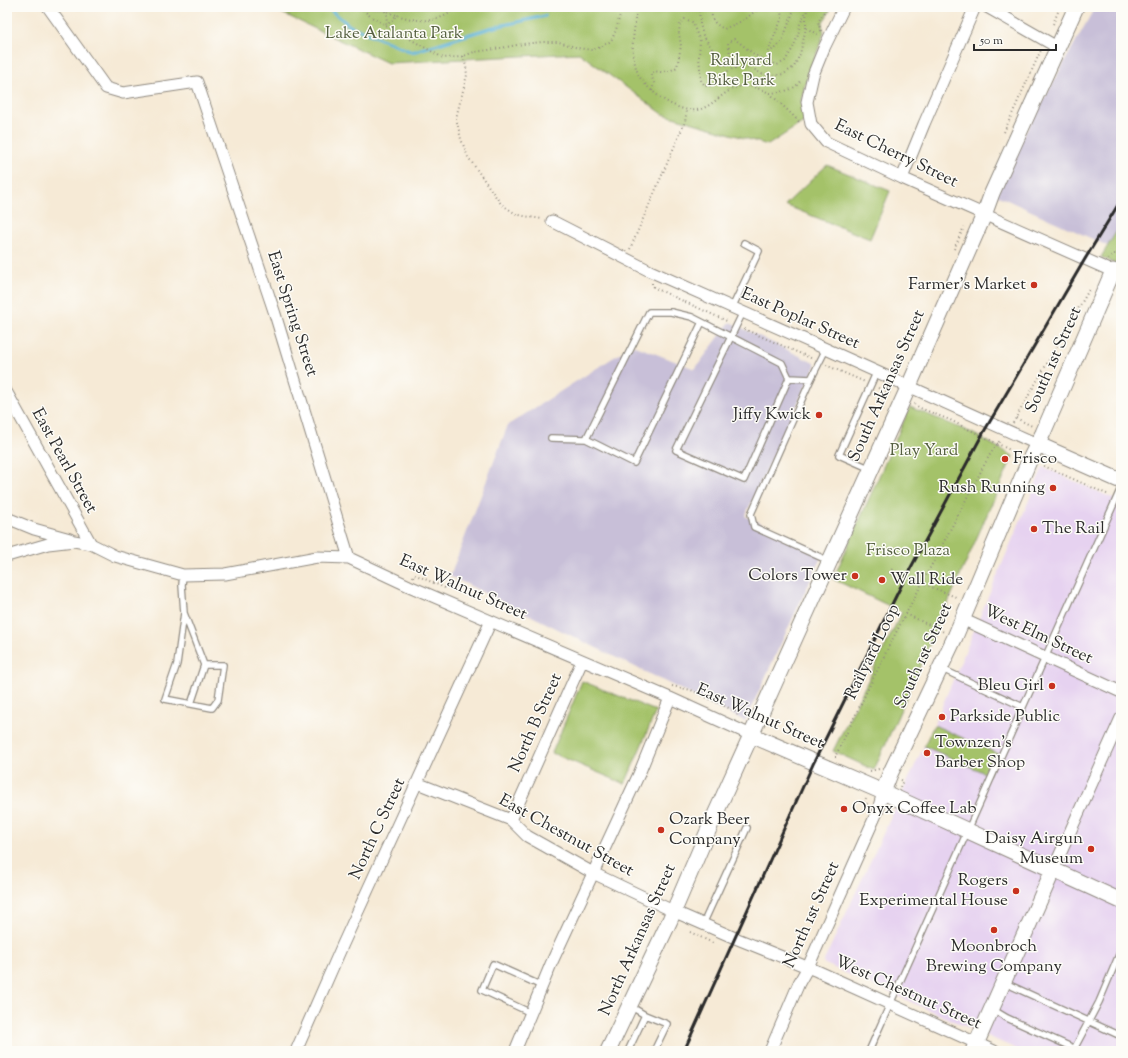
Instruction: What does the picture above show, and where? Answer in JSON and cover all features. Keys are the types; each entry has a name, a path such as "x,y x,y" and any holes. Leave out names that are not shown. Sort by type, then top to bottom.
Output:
{"street":[{"name":"East Spring Street","path":"48,7 106,88 123,93 197,82 275,314 349,558"},
{"name":"East Cherry Street","path":"844,7 813,75 807,102 811,124 826,142 984,215 1085,259 1114,268"},
{"path":"902,178 975,7"},
{"path":"987,7 1057,47"},
{"name":"South Arkansas Street","path":"751,735 909,386 984,215 992,193 1076,7"},
{"name":"East Poplar Street","path":"552,221 650,271 732,308 909,386 1036,436"},
{"name":"South 1st Street","path":"884,792 890,774 962,619 1029,461 1036,436 1114,268"},
{"name":"East Pearl Street","path":"7,393 91,544"},
{"path":"1036,436 1121,481"},
{"path":"7,518 34,529 74,541"},
{"name":"East Walnut Street","path":"7,556 48,544 74,541 91,544 114,556 184,575 225,574 317,557 349,558 409,586 884,792 1121,902"},
{"name":"West Elm Street","path":"962,619 1121,692"},
{"name":"North C Street","path":"296,1051 491,621"},
{"name":"North B Street","path":"511,820 582,660"},
{"path":"515,1051 551,964 639,774 670,698"},
{"path":"975,1047 1121,718"},
{"name":"North Arkansas Street","path":"610,1051 751,735"},
{"name":"East Chestnut Street","path":"417,783 511,820 527,836 593,873 673,911 734,938 808,967"},
{"name":"North 1st Street","path":"770,1051 799,983 808,967 878,810 884,792"},
{"name":"West Chestnut Street","path":"808,967 890,1004 975,1047 994,1051"}],"lane":[{"path":"732,308 759,251 744,243"},
{"path":"586,439 649,312 671,312 692,317 702,322 731,337 782,363 789,378 744,480 676,450 731,337 742,312"},
{"path":"551,438 586,439 634,463 702,322"},
{"path":"826,349 811,379 752,514 754,527 829,561"},
{"path":"871,469 840,455 877,372"},
{"path":"789,378 811,379"},
{"path":"870,1051 1121,488"},
{"path":"184,575 182,585 184,613 177,664 165,699 212,708 218,700 222,665 204,665"},
{"path":"184,613 204,665 191,704"},
{"path":"940,667 1023,707"},
{"path":"703,924 747,828"},
{"path":"992,1010 1076,1050 1099,1002 1121,950"},
{"path":"531,1013 482,990 493,964 542,986"},
{"path":"1004,983 1121,1036"},
{"path":"629,1006 645,1015 667,1024 654,1051"},
{"path":"628,1051 645,1015"}],"path":[{"path":"360,7 370,16 386,26 443,58 463,56 474,52 542,42 559,42 578,48 592,50 611,41 616,30 622,7"},
{"path":"381,7 409,19 430,21 455,9 453,8 447,10 437,7"},
{"path":"635,7 633,57 640,78 648,88 668,103 687,109 697,110 708,105 724,93 736,87 749,86 770,93 804,128"},
{"path":"699,7 700,24 703,35 716,58 722,65 728,65 731,59 728,43 734,39 755,56 768,60 777,65 785,61 793,48 800,24 807,8"},
{"path":"712,7 711,16 715,24 724,29 764,7"},
{"path":"768,60 768,52 782,18 781,12 776,7"},
{"path":"768,52 776,48 782,41 795,7"},
{"path":"817,41 821,32 818,22 827,7"},
{"path":"652,91 654,83 651,75 654,71 662,73 677,67 681,46 679,33 680,23 685,19 692,22 700,41 699,56 701,80 705,86 712,86 726,72 734,68 746,68 772,76 784,74 794,67 800,54 806,28 807,8"},
{"path":"385,10 387,15 386,26"},
{"path":"386,26 398,15"},
{"path":"806,28 819,35"},
{"path":"463,56 466,66 466,75 456,118 460,139 468,156 501,204 516,214 552,221"},
{"path":"770,93 784,91 798,85 801,79"},
{"path":"626,259 685,122 687,109"},
{"path":"1114,268 1114,254 1121,254"},
{"path":"650,271 652,286 657,290 891,393"},
{"path":"1036,436 1031,425 1016,418 1094,282"},
{"path":"910,401 920,408 950,420 1018,453"},
{"name":"Railyard Loop","path":"842,760 835,757 906,614 989,456 1004,435"},
{"path":"1044,466 1116,498"},
{"path":"892,569 889,574 894,576 897,571 922,584 960,599"},
{"path":"906,614 946,633"},
{"path":"868,772 878,769"}],"shaded area":[{"path":"1095,7 1121,7 1121,252 992,193"},
{"path":"730,322 816,364 745,516 823,553 745,721 450,576 508,425 633,345 695,369"},
{"path":"1043,467 1121,502 1121,1051 1021,1051 823,963 924,746 989,774 998,753 934,725"}],"green space":[{"name":"Railyard Bike Park","path":"269,7 832,7 822,24 824,33 805,85 801,101 805,121 768,145 663,114 579,53 388,63"},
{"path":"827,165 890,191 870,239 785,205"},
{"path":"1121,224 1121,266 1101,257"},
{"name":"Frisco Plaza","path":"910,407 972,433 1013,456 874,770 833,751 902,612 833,579"},
{"path":"582,681 656,711 625,784 552,753"},
{"path":"934,725 998,754 989,775 924,746"}],"waterway":[{"path":"327,7 350,26 412,52 490,28 545,16"}],"railway":[{"path":"684,1051 814,762 901,586 982,435 1121,200"}],"place":[{"name":"Farmer's Market","path":"1034,285"},
{"name":"Jiffy Kwick","path":"819,415"},
{"name":"Frisco","path":"1005,459"},
{"name":"Rush Running","path":"1053,488"},
{"name":"The Rail","path":"1034,529"},
{"name":"Colors Tower","path":"855,576"},
{"name":"Wall Ride","path":"882,580"},
{"name":"Bleu Girl","path":"1052,686"},
{"name":"Parkside Public","path":"942,717"},
{"name":"Townzen's Barber Shop","path":"927,753"},
{"name":"Onyx Coffee Lab","path":"844,809"},
{"name":"Ozark Beer Company","path":"661,830"},
{"name":"Daisy Airgun Museum","path":"1091,849"},
{"name":"Rogers Experimental House","path":"1016,891"},
{"name":"Moonbroch Brewing Company","path":"994,930"}],"park label":[{"name":"Lake Atalanta Park","path":"394,34"},
{"name":"Play Yard","path":"924,451"}]}
